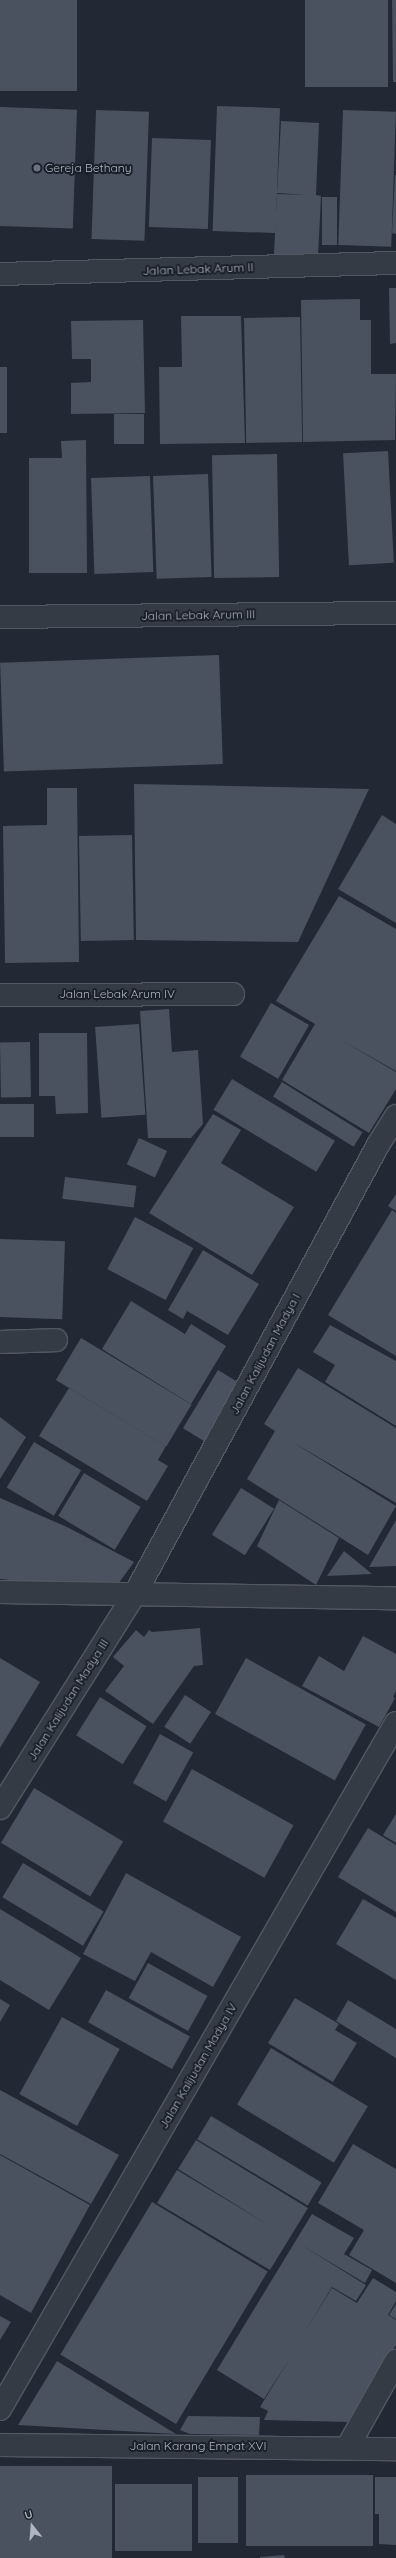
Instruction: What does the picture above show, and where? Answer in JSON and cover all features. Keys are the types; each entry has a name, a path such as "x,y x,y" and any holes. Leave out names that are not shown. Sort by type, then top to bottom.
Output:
{"street":[{"name":"Jalan Lebak Arum II","path":"0,274 396,264"},
{"name":"Jalan Lebak Arum III","path":"0,617 396,613"},
{"name":"Jalan Lebak Arum IV","path":"0,995 233,994"},
{"name":"Jalan Kalijudan Madya I","path":"136,1592 378,1145 396,1116"},
{"path":"0,1342 56,1340"},
{"path":"0,1592 136,1592 396,1598"},
{"name":"Jalan Kalijudan Madya III","path":"0,1808 136,1592"},
{"name":"Jalan Kalijudan Madya IV","path":"0,2408 396,1723"},
{"path":"347,2448 396,2361"},
{"name":"Jalan Karang Empat XVI","path":"0,2445 396,2449"}],"building":[{"path":"0,0 77,0 77,91 0,91"},
{"path":"305,0 388,0 388,87 305,87"},
{"path":"392,0 396,0 396,82 393,82"},
{"path":"217,106 280,108 276,233 213,231"},
{"name":"Gereja Bethany","path":"0,107 77,110 73,229 0,226"},
{"path":"96,110 149,112 144,241 91,239"},
{"path":"343,110 396,112 391,247 338,245"},
{"path":"281,121 319,123 316,195 321,196 318,256 274,254 277,194 307,195 277,193"},
{"path":"152,138 211,140 208,229 149,227"},
{"path":"396,175 396,234 392,233"},
{"path":"322,197 337,197 337,245 322,245"},
{"path":"389,288 396,288 396,343 390,344"},
{"path":"360,299 360,320 371,320 371,374 396,374 395,440 303,442 301,300"},
{"path":"181,316 241,316 245,443 160,444 159,367 182,367"},
{"path":"300,317 302,442 246,443 244,318"},
{"path":"143,320 145,413 71,414 71,383 91,382 91,359 72,359 71,321"},
{"path":"0,367 7,367 7,433 0,433"},
{"path":"114,414 144,414 144,444 114,444"},
{"path":"86,440 87,573 29,573 29,458 62,458 61,441"},
{"path":"388,451 394,563 349,565 343,453"},
{"path":"277,454 279,577 214,578 212,455"},
{"path":"208,474 212,577 157,579 153,476"},
{"path":"150,476 153,572 94,574 91,478"},
{"path":"219,655 223,764 4,772 0,663"},
{"path":"134,784 369,789 298,942 136,940"},
{"path":"47,788 77,788 79,962 5,963 3,826 47,825"},
{"path":"382,815 396,824 396,923 338,889"},
{"path":"132,835 134,940 81,941 79,836"},
{"path":"339,896 396,929 396,1071 341,1040 396,1072 396,1089 369,1133 282,1080 315,1024 276,1001"},
{"path":"271,1003 309,1025 278,1079 240,1057"},
{"path":"169,1009 172,1052 198,1050 203,1124 191,1138 148,1138 140,1011"},
{"path":"139,1024 145,1115 101,1118 95,1027"},
{"path":"39,1033 87,1033 88,1113 56,1114 55,1096 39,1096"},
{"path":"30,1042 31,1097 1,1098 0,1043"},
{"path":"232,1079 335,1141 316,1172 213,1110"},
{"path":"282,1082 363,1132 354,1147 273,1096"},
{"path":"0,1104 34,1104 34,1137 0,1137"},
{"path":"213,1114 241,1130 221,1163 294,1207 252,1275 149,1213"},
{"path":"139,1138 167,1151 155,1177 127,1164"},
{"path":"65,1177 136,1186 134,1208 62,1199"},
{"path":"396,1194 396,1211 388,1206"},
{"path":"392,1210 396,1213 396,1356 328,1315"},
{"path":"135,1217 193,1248 166,1300 107,1269"},
{"path":"0,1239 65,1241 62,1319 0,1317"},
{"path":"203,1250 259,1284 228,1335 187,1311 183,1319 168,1310"},
{"path":"131,1301 185,1334 191,1324 226,1346 191,1404 102,1349"},
{"path":"330,1325 396,1361 396,1426 325,1382 335,1365 313,1352"},
{"path":"81,1338 192,1404 166,1446 56,1380"},
{"path":"298,1368 396,1428 396,1503 291,1441 396,1506 368,1555 247,1479 275,1431 264,1424"},
{"path":"218,1370 240,1383 205,1442 183,1428"},
{"path":"69,1388 166,1446 158,1460 168,1466 147,1501 39,1436"},
{"path":"0,1417 26,1437 0,1479"},
{"path":"34,1442 81,1470 54,1516 7,1487"},
{"path":"84,1473 141,1507 115,1550 58,1516"},
{"path":"241,1488 274,1509 245,1555 212,1535"},
{"path":"0,1498 67,1527 134,1562 113,1591 0,1579"},
{"path":"279,1500 339,1538 316,1585 257,1546"},
{"path":"396,1520 396,1566 369,1567"},
{"path":"344,1551 372,1574 327,1576"},
{"path":"200,1628 203,1665 194,1666 153,1724 105,1691 124,1666 113,1657 136,1630 144,1637 149,1630 152,1632"},
{"path":"363,1636 396,1654 396,1691 393,1697 395,1698 379,1727 302,1686 319,1656 344,1671"},
{"path":"0,1658 40,1682 0,1748"},
{"path":"246,1658 366,1724 335,1780 215,1714"},
{"path":"185,1695 211,1712 190,1744 164,1727"},
{"path":"100,1697 147,1726 123,1764 76,1735"},
{"path":"160,1734 193,1752 166,1801 133,1783"},
{"path":"192,1769 293,1825 264,1878 163,1821"},
{"path":"34,1788 123,1842 90,1896 1,1843"},
{"path":"396,1814 396,1843 383,1835"},
{"path":"368,1828 396,1845 396,1912 338,1877"},
{"path":"23,1863 104,1911 83,1946 2,1897"},
{"path":"126,1873 241,1937 213,1987 151,1952 135,1981 83,1954"},
{"path":"363,1899 396,1918 396,1980 336,1944"},
{"path":"0,1909 81,1958 49,2010 0,1980"},
{"path":"148,1963 207,1996 188,2031 129,1998"},
{"path":"106,1990 190,2037 172,2069 88,2022"},
{"path":"295,1998 339,2024 335,2030 357,2043 333,2082 268,2043"},
{"path":"0,1999 10,2005 0,2022"},
{"path":"348,2000 396,2029 396,2058 336,2021"},
{"path":"62,2017 120,2049 77,2126 19,2094"},
{"path":"271,2048 368,2106 334,2163 237,2105"},
{"path":"0,2090 119,2155 91,2204 0,2154"},
{"path":"211,2116 322,2182 308,2206 197,2139"},
{"path":"196,2140 308,2208 270,2270 157,2203 177,2170 270,2226 178,2169"},
{"path":"353,2144 396,2169 396,2283 349,2255 364,2230 318,2203"},
{"path":"0,2155 90,2205 31,2313 0,2295"},
{"path":"152,2202 268,2272 176,2424 60,2355"},
{"path":"312,2214 354,2238 344,2254 372,2270 365,2283 298,2243 366,2285 356,2301 332,2287 302,2336 332,2288 357,2303 373,2278 396,2292 396,2301 388,2315 396,2320 396,2345 349,2422 264,2420 268,2411 260,2407 292,2355 264,2399 217,2370"},
{"path":"396,2304 396,2319 389,2315"},
{"path":"0,2316 11,2322 0,2340"},
{"path":"57,2361 176,2434 18,2425"},
{"path":"188,2416 260,2417 259,2435 190,2434 180,2430"},
{"path":"0,2466 112,2466 112,2558 0,2558"},
{"path":"246,2475 373,2475 373,2546 246,2546"},
{"path":"198,2477 238,2477 238,2543 198,2543"},
{"path":"375,2477 396,2477 396,2545 379,2544 379,2514 375,2514"},
{"path":"115,2484 192,2484 192,2551 115,2551"},
{"path":"284,2555 285,2558 260,2558 260,2557"}],"place":[{"name":"Gereja Bethany","path":"37,168"}]}
